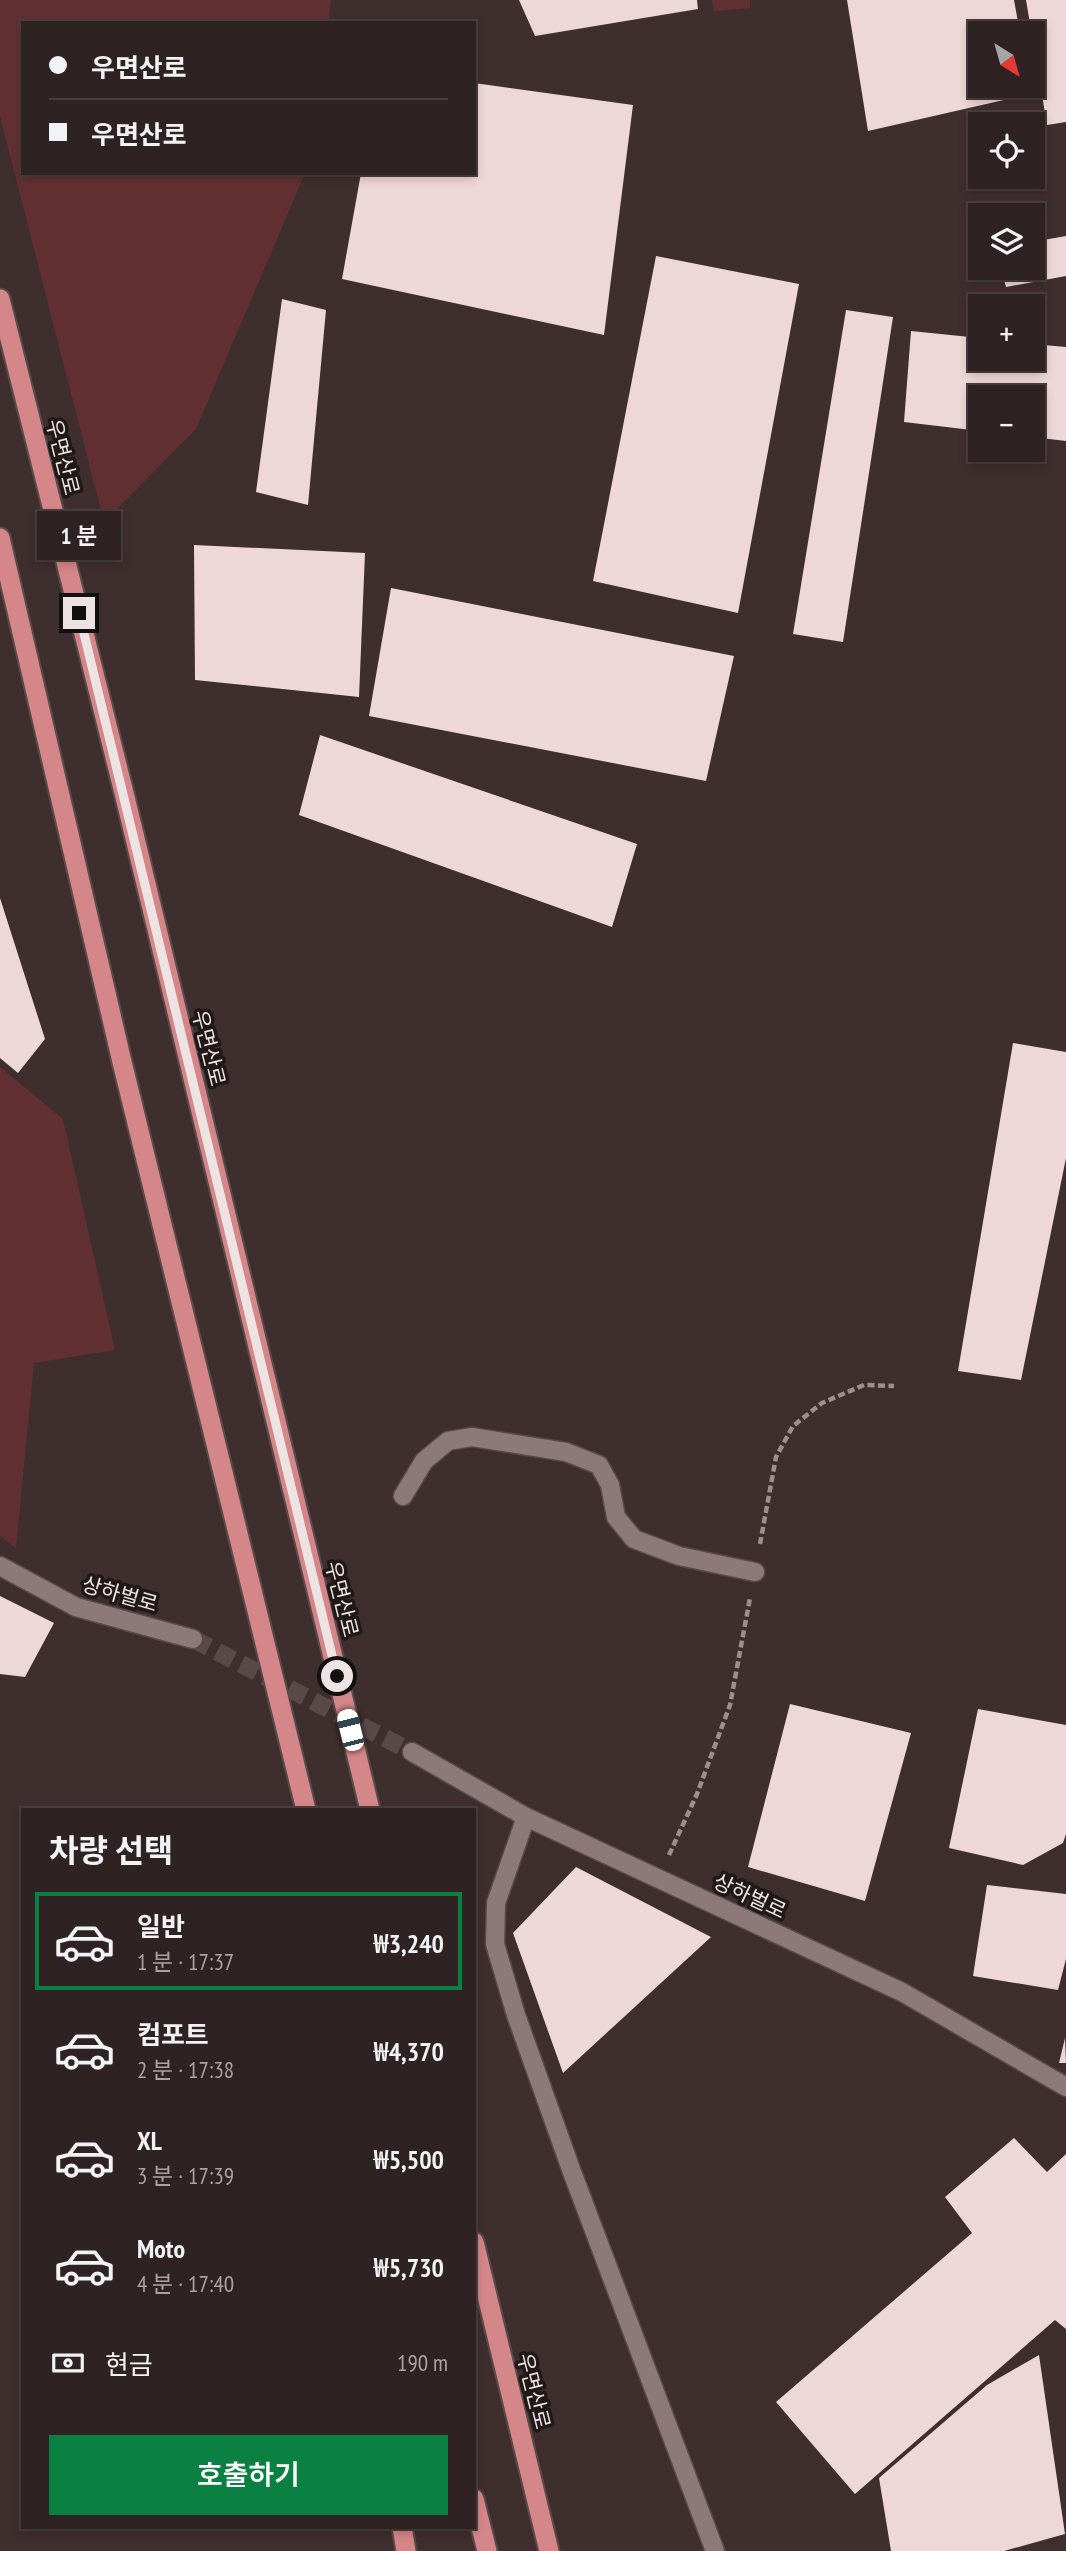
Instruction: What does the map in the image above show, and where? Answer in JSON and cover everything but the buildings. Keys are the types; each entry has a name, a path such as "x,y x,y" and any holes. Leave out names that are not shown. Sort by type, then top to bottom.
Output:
{"highway":[{"name":"우면산로","path":"0,299 125,797 370,1808"},
{"path":"0,538 122,1062 306,1808"},
{"path":"287,1730 298,1808"},
{"name":"우면산로","path":"476,2250 549,2551"},
{"path":"476,2507 487,2551"},
{"path":"402,2529 406,2551"}],"street":[{"path":"403,1496 424,1461 448,1441 472,1437 566,1452 599,1465 610,1485 616,1517 634,1539 679,1556 755,1572"},
{"name":"상하벌로","path":"0,1566 76,1607 193,1639"},
{"name":"상하벌로","path":"412,1752 526,1817 902,1992 1066,2087"},
{"path":"526,1817 496,1903 495,1944 516,2015 572,2172 715,2551"}],"path":[{"path":"658,1878 697,1794 730,1705 776,1457 793,1426 822,1403 864,1385 894,1386"}],"shaded area":[{"path":"0,0 331,0 328,21 21,21 21,175 304,175 196,429 104,522 0,116"},
{"path":"712,0 750,0 750,8 714,11"},
{"path":"0,1067 63,1119 115,1350 34,1363 16,1548 0,1536"}],"tunnel":[{"path":"193,1639 412,1752"}],"route":[{"path":"79,613 337,1676"}]}
